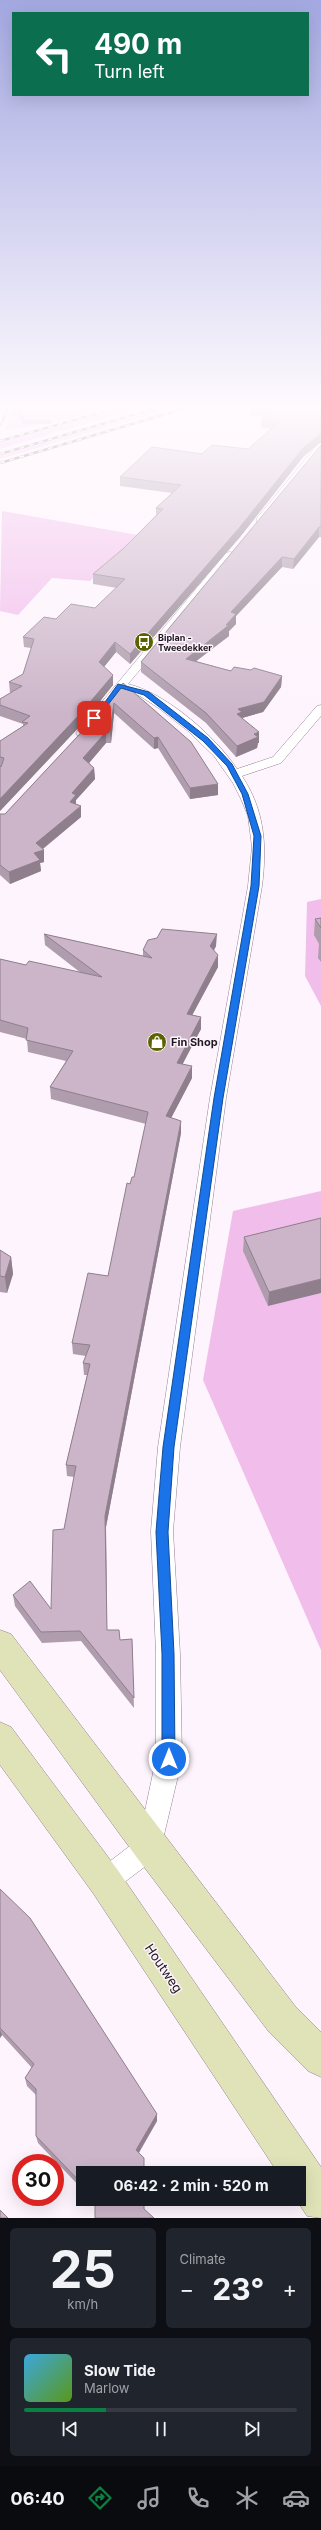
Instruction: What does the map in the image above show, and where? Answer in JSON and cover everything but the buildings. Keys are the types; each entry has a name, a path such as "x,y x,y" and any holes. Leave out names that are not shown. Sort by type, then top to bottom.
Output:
{"main road":[{"path":"0,1645 150,1847 282,2019 321,2058"},
{"name":"Houtweg","path":"0,1738 105,1881 321,2202"}],"street":[{"path":"254,527 270,508"},
{"path":"75,740 236,549"},
{"path":"105,1881 150,1847 169,1759 168,1654 162,1532 169,1447 217,1106 255,886 258,855 256,826 236,774 205,740 182,720 146,693 120,685"},
{"path":"236,774 277,760 321,709"}],"shaded area":[{"path":"2,511 138,535 90,581 52,578 18,615 0,611"},
{"path":"321,899 321,1006 305,976 307,902"},
{"path":"321,1191 321,1650 203,1380 233,1211"}],"place":[{"name":"Biplan - Tweedekker","path":"144,642"},
{"name":"Fin Shop","path":"157,1042"}],"route":[{"path":"94,718 120,685 146,693 182,720 205,740 230,766 236,774 245,794 258,836 255,886 218,1098 169,1447 162,1532 168,1654 169,1759"}]}
